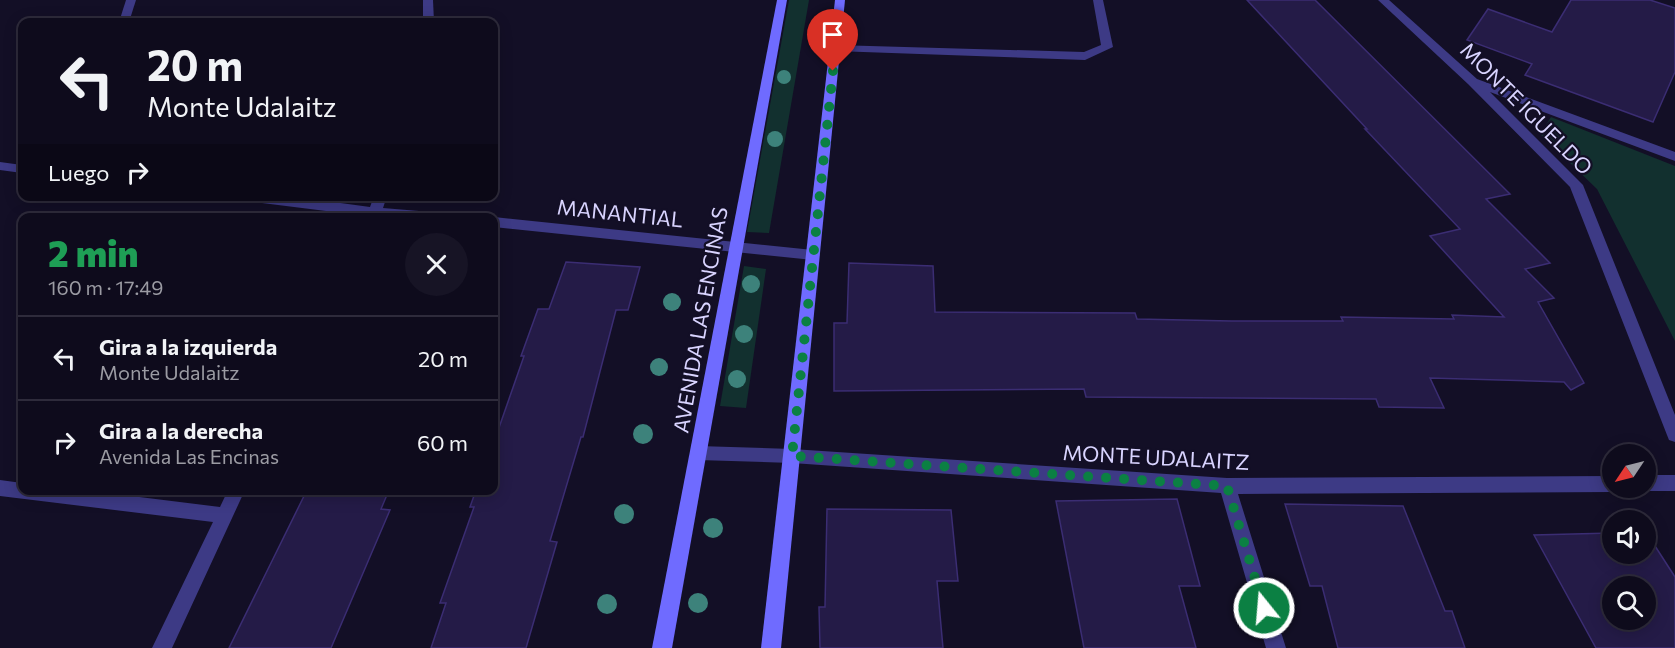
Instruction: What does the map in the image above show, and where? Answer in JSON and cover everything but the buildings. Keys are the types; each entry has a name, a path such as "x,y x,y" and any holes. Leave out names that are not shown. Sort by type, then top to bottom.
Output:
{"main road":[{"name":"AVENIDA LAS ENCINAS","path":"662,648 782,0"},
{"path":"771,648 840,0"}],"street":[{"path":"125,18 131,0"},
{"path":"428,0 429,18"},
{"path":"835,48 1084,56 1107,46 1098,0"},
{"name":"MONTE IGUELDO","path":"1383,0 1472,81 1576,185 1675,435"},
{"path":"1472,81 1675,157"},
{"path":"0,166 18,167"},
{"path":"280,201 360,213"},
{"name":"MANANTIAL","path":"498,222 813,255"},
{"name":"MONTE UDALAITZ","path":"698,453 792,456 1227,486 1602,484"},
{"path":"1656,483 1675,483"},
{"path":"1227,486 1276,648"},
{"path":"0,488 18,490"},
{"path":"56,495 225,516"},
{"path":"162,648 235,495"}],"green space":[{"path":"789,0 809,0 769,233 747,232"},
{"path":"1551,117 1675,166 1675,341 1597,189 1540,134"},
{"path":"744,266 766,269 746,408 720,406"}],"route":[{"path":"833,71 792,456 1227,486 1264,608"}]}
